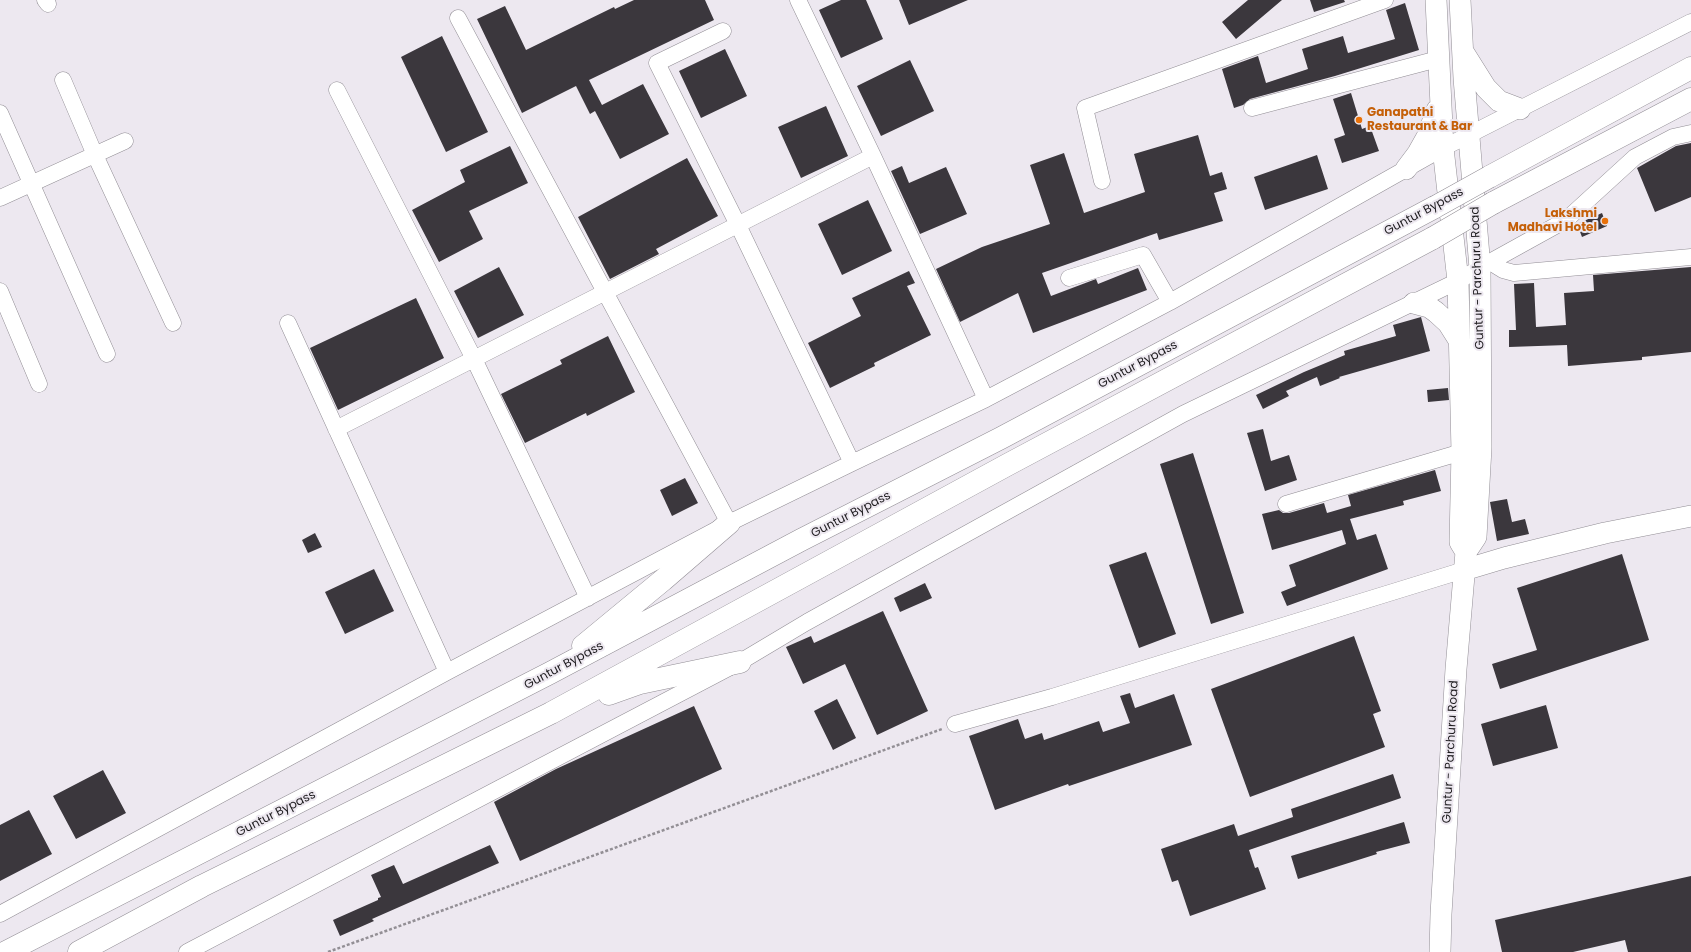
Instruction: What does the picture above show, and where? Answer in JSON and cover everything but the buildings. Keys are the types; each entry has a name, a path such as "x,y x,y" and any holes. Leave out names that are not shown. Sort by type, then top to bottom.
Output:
{"highway":[{"name":"Guntur Bypass","path":"6,952 550,673 801,540 1015,430 1691,68"},
{"path":"79,952 202,886 552,713 773,594 1007,465 1419,245 1493,203 1691,99"},
{"path":"550,673 663,580 729,523"},
{"path":"552,713 640,684 740,662"}],"main road":[{"name":"Guntur - Parchuru Road","path":"1436,0 1443,148 1458,281 1462,452 1460,542 1465,561 1454,708 1440,952"},
{"name":"Guntur - Parchuru Road","path":"1460,0 1462,49 1470,135 1485,265 1481,448 1476,537 1465,561"},
{"path":"1462,49 1478,76 1494,97 1499,101 1520,109"},
{"path":"1406,169 1428,137 1435,116 1440,93"},
{"path":"1414,303 1429,307 1436,312 1448,323 1460,342"},
{"path":"1465,561 1504,558 1605,533 1691,516"}],"street":[{"path":"798,0 873,156 986,400"},
{"path":"1102,181 1085,108 1385,0"},
{"path":"458,18 729,523"},
{"path":"0,914 447,672 729,523 852,462 986,400 1170,302 1443,148 1691,22"},
{"path":"723,31 657,63 738,225 852,462"},
{"path":"1252,108 1438,59"},
{"path":"63,80 95,155 173,323"},
{"path":"337,90 474,359 588,598"},
{"path":"0,113 107,354"},
{"path":"187,952 740,662 807,622 1183,414 1458,281 1566,220 1635,157 1673,137 1691,133"},
{"path":"0,198 125,141"},
{"path":"336,429 873,156"},
{"path":"1069,278 1143,256 1170,302"},
{"path":"1485,265 1514,273 1691,257"},
{"path":"0,291 39,384"},
{"path":"288,323 447,672"},
{"path":"1286,504 1462,452"},
{"path":"955,724 1052,697 1465,561"}],"path":[{"path":"328,952 955,724"}],"place":[{"name":"Ganapathi Restaurant & Bar","path":"1359,120"},
{"name":"Lakshmi Madhavi Hotel","path":"1605,221"}]}
